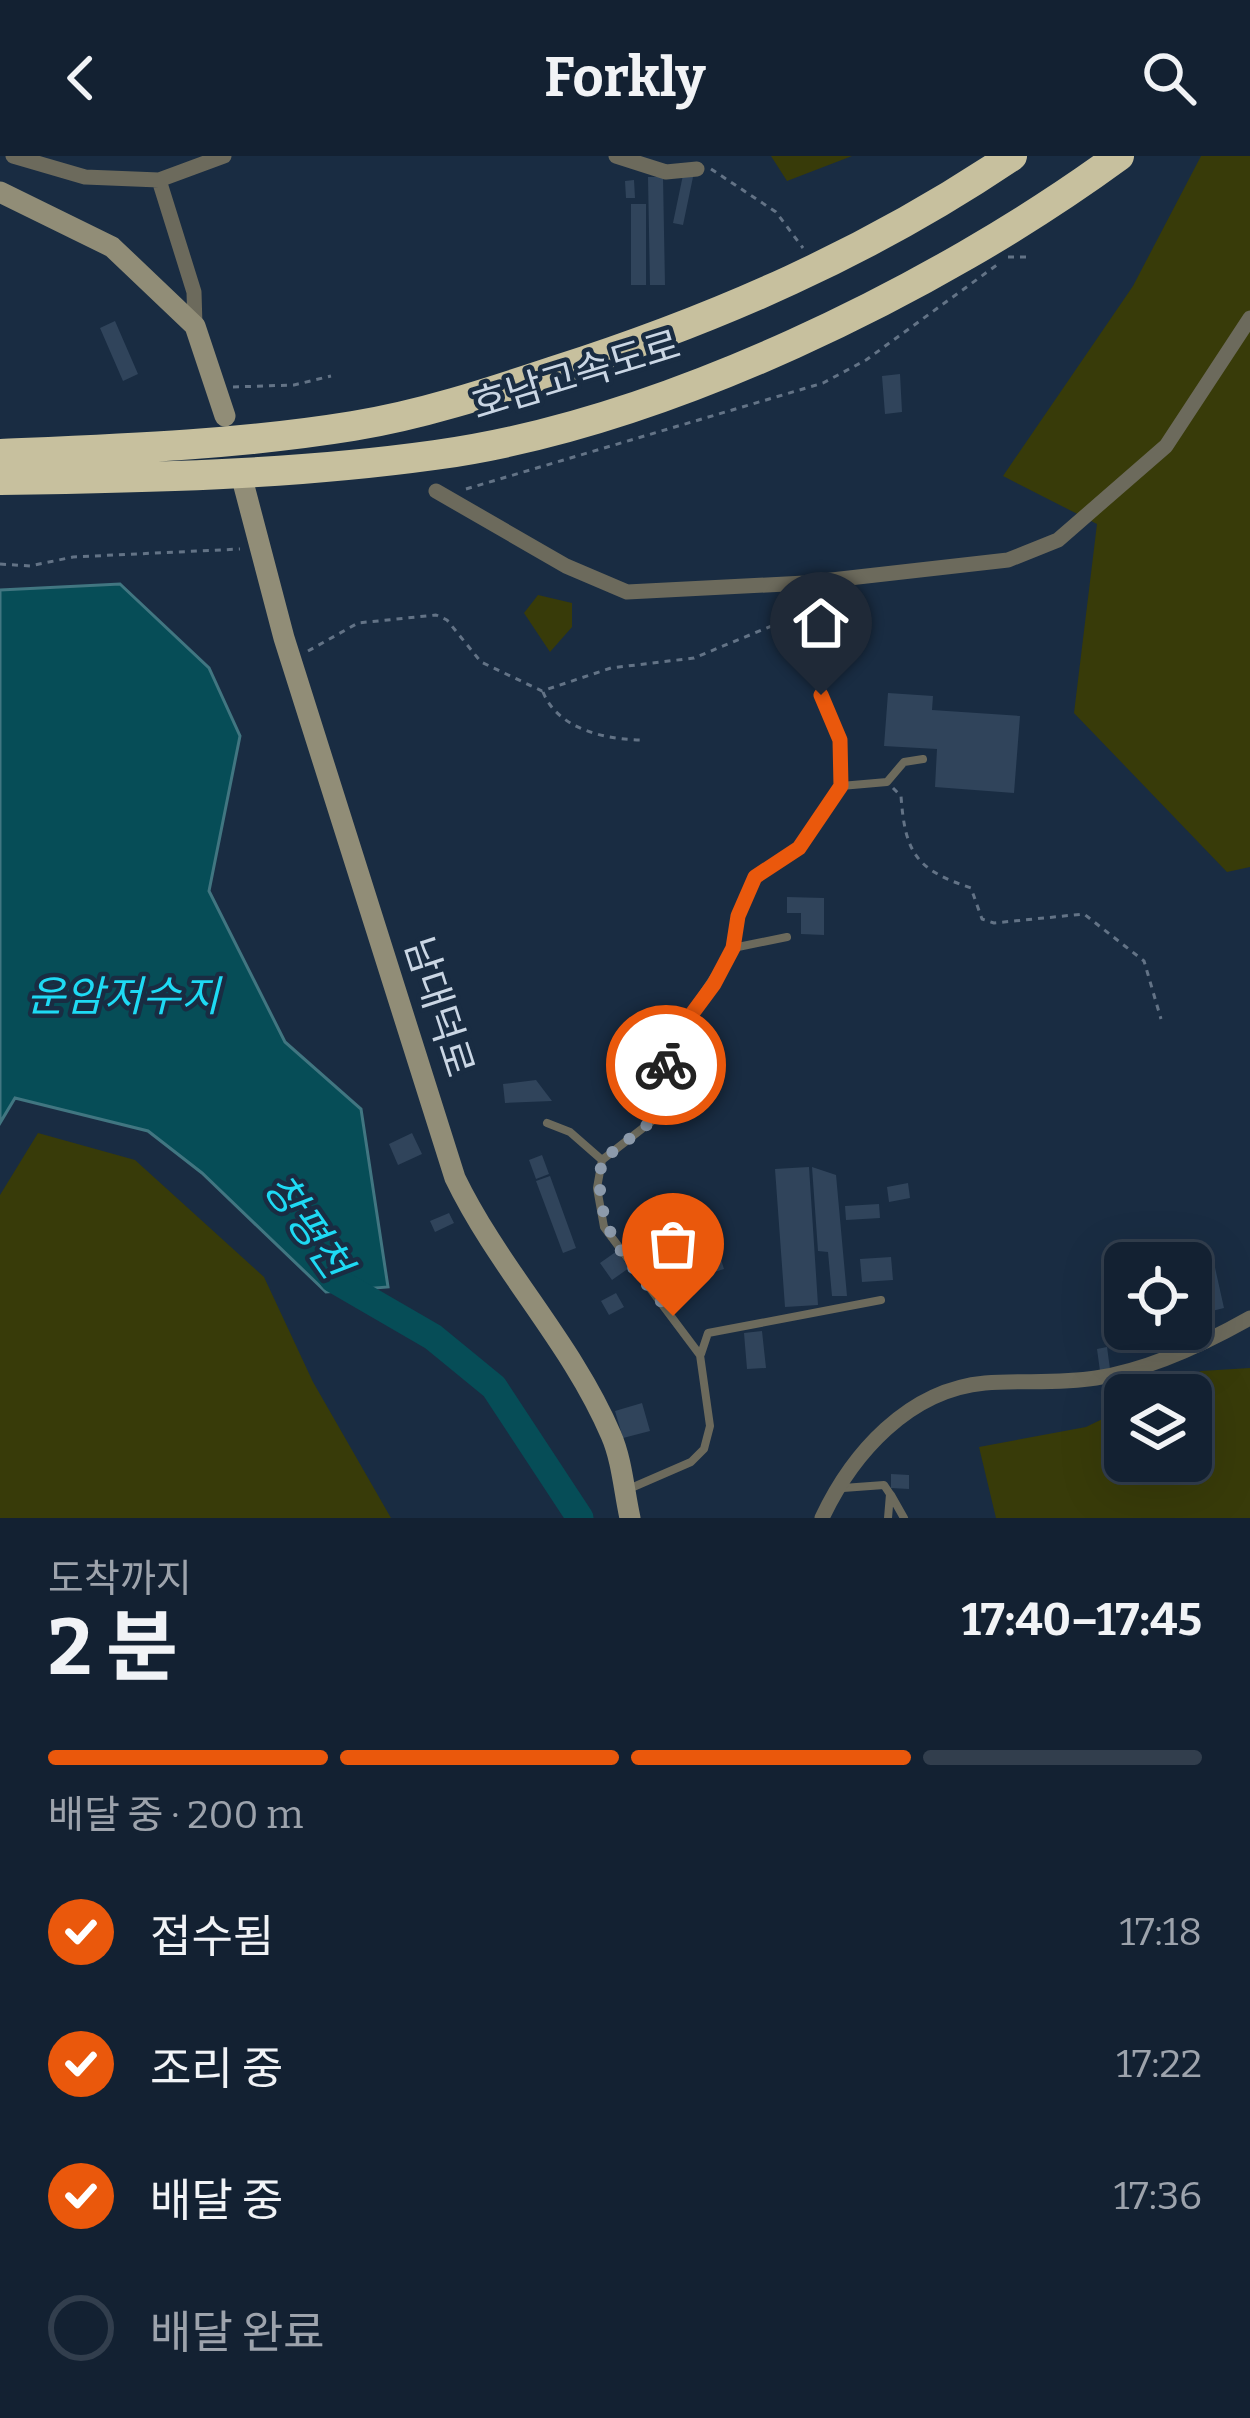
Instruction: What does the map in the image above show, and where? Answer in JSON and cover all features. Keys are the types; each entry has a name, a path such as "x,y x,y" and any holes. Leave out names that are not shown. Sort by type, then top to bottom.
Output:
{"highway":[{"name":"호남고속도로","path":"0,454 291,435 357,426 482,394 656,337 775,290 909,221 1012,156"},
{"name":"호남고속도로","path":"0,480 323,467 529,437 674,391 844,320 984,248 1120,156"}],"main road":[{"path":"0,192 112,247 195,326 225,416"},
{"name":"남대덕로","path":"244,487 290,659 455,1178 485,1240 586,1385 614,1440 630,1518"}],"street":[{"path":"13,156 85,177 159,180 224,156"},
{"path":"616,156 666,172 697,169"},
{"path":"159,180 194,292 195,326"},
{"path":"436,491 566,566 627,592 805,583 1008,560 1058,540 1166,446 1250,318"},
{"path":"822,1518 844,1471 870,1443 915,1408 949,1390 1122,1373 1218,1338 1250,1318"}],"lane":[{"path":"700,1355 604,1227 597,1188 602,1160 652,1121 669,1045 714,984 733,948 738,916 755,877 799,848 841,786 840,740 821,695"},
{"path":"841,786 887,782 904,763 923,759"},
{"path":"733,948 788,937"},
{"path":"547,1123 570,1132 602,1160"},
{"path":"624,1492 692,1462 704,1449 710,1426 700,1355 708,1333 880,1300"},
{"path":"835,1490 884,1485 899,1501 904,1518"},
{"path":"888,1518 890,1494"}],"path":[{"path":"697,169 709,167 744,188 776,212 804,249"},
{"path":"466,509 465,487 823,382 866,360 1007,257 1026,257"},
{"path":"214,382 245,390 331,376"},
{"path":"0,564 260,549"},
{"path":"542,691 611,668 694,658 792,613 805,583"},
{"path":"290,659 358,623 436,615 447,620 481,662 542,691 548,704 579,726 612,740 644,740"},
{"path":"887,782 901,796 903,823 919,862 935,878 970,888 982,919 1084,914 1144,961 1162,1019"}],"shaded area":[{"path":"771,156 852,156 787,181"},
{"path":"1201,156 1250,156 1250,867 1227,872 1074,713 1097,524 1003,476 1133,286"},
{"path":"538,595 572,603 572,627 550,652 524,613"},
{"path":"38,1133 135,1160 264,1277 313,1382 391,1518 0,1518 0,1195"},
{"path":"1250,1368 1250,1518 996,1518 979,1447 1086,1427 1104,1418 1104,1482 1212,1482 1212,1374 1195,1374"}],"water":[{"name":"운암저수지","path":"120,584 209,668 240,736 209,891 285,1042 361,1109 388,1287 326,1292 202,1173 148,1131 15,1098 0,1123 0,590"}],"building":[{"path":"683,175 693,177 683,225 673,223"},
{"path":"648,177 663,177 665,285 650,285"},
{"path":"634,180 635,198 626,198 625,181"},
{"path":"631,204 646,204 646,285 631,285"},
{"path":"115,321 138,374 123,381 100,328"},
{"path":"900,374 902,412 885,414 882,376"},
{"path":"888,693 933,696 932,710 1020,716 1014,793 935,787 937,749 884,746"},
{"path":"787,897 824,898 824,935 801,934 801,913 787,913"},
{"path":"536,1080 552,1101 505,1103 503,1084"},
{"path":"412,1133 422,1154 398,1165 389,1144"},
{"path":"542,1155 549,1174 536,1179 529,1160"},
{"path":"809,1167 818,1305 785,1307 775,1169"},
{"path":"812,1167 836,1175 847,1296 832,1296 828,1252 818,1251"},
{"path":"550,1176 576,1248 563,1253 536,1181"},
{"path":"908,1183 910,1198 889,1202 887,1187"},
{"path":"879,1204 880,1218 846,1220 845,1206"},
{"path":"449,1213 454,1223 435,1232 430,1221"},
{"path":"661,1214 665,1223 648,1231 643,1222"},
{"path":"695,1214 705,1242 684,1249 675,1221"},
{"path":"718,1250 724,1269 695,1278 689,1258"},
{"path":"617,1251 629,1268 612,1280 600,1263"},
{"path":"891,1257 893,1280 862,1282 860,1259"},
{"path":"1212,1263 1224,1308 1212,1311"},
{"path":"616,1293 624,1307 609,1315 601,1301"},
{"path":"762,1331 766,1368 747,1369 744,1333"},
{"path":"1097,1349 1107,1350 1110,1369 1100,1371"},
{"path":"642,1403 650,1431 623,1438 615,1411"},
{"path":"891,1474 909,1475 909,1489 891,1488"}],"waterway":[{"name":"창평천","path":"327,1270 333,1279 433,1337 494,1387 580,1518"}],"way so far":[{"path":"666,1065 652,1121 626,1146 602,1160 597,1188 604,1227 673,1316"}],"route":[{"path":"666,1065 669,1045 714,984 733,948 746,891 755,877 799,848 841,786 840,740 821,695"}]}
